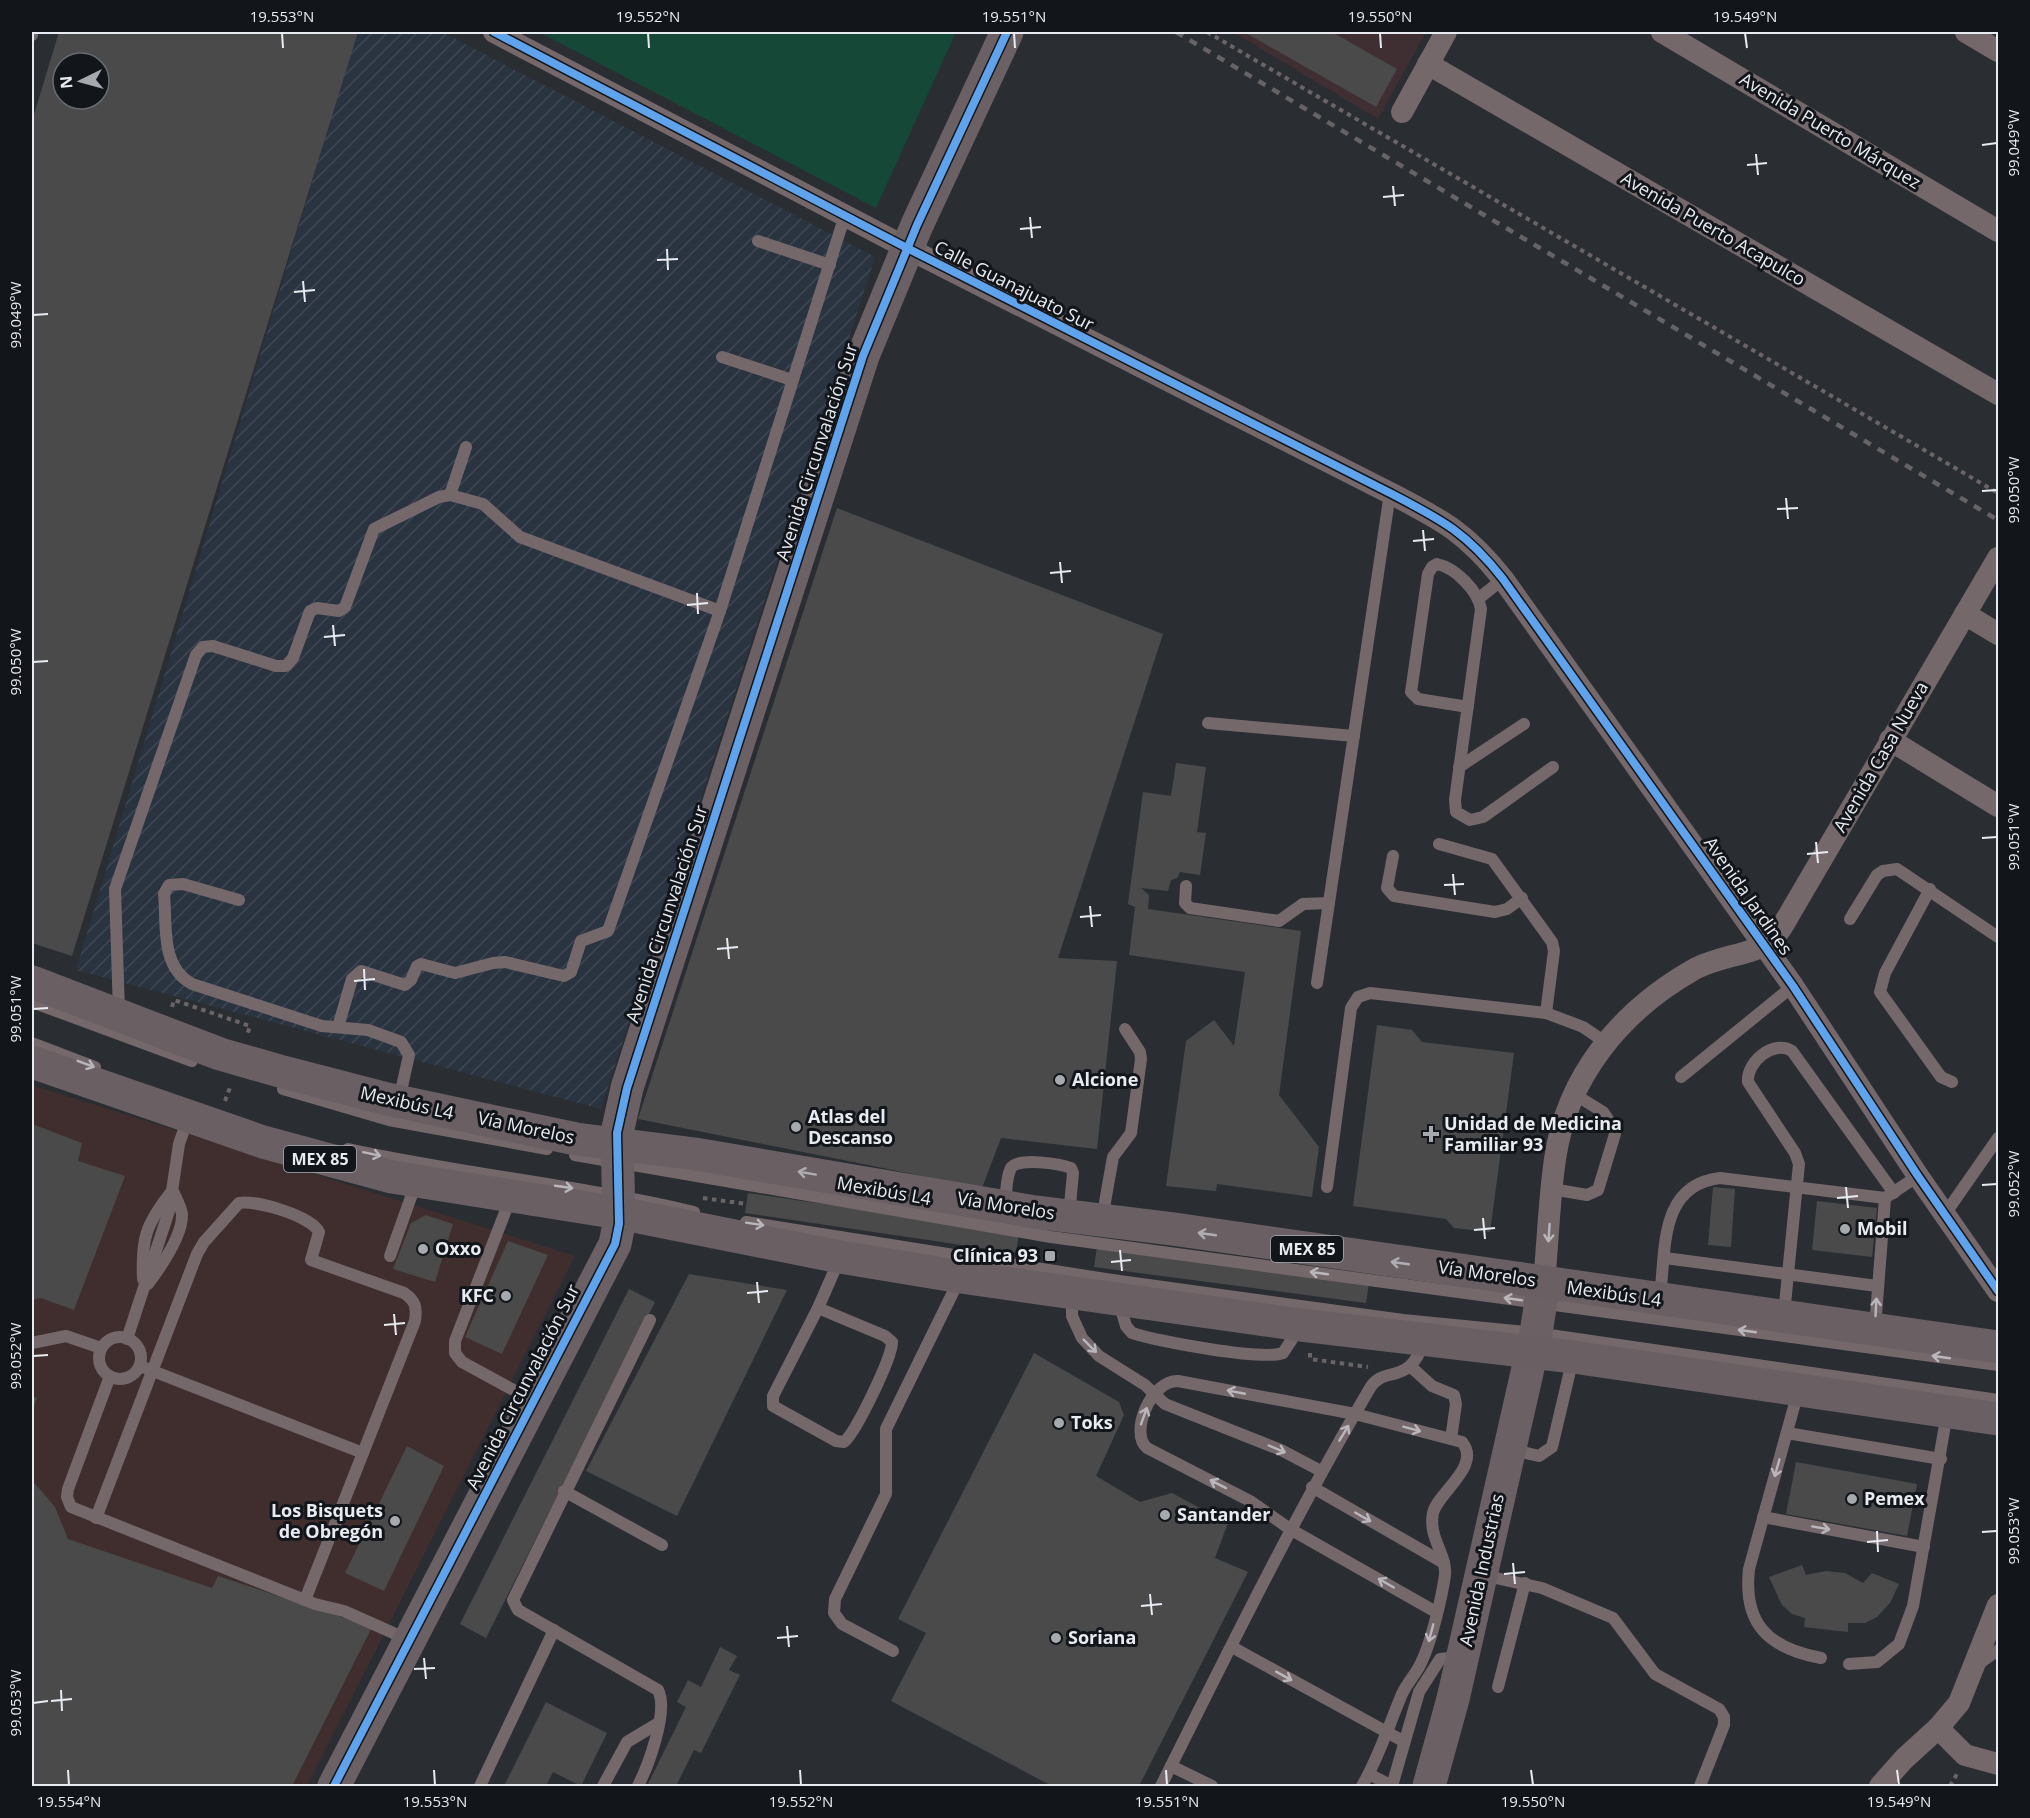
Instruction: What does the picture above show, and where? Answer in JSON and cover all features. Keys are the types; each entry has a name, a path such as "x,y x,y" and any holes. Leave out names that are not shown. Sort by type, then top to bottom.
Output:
{"main road":[{"name":"Vía Morelos","path":"32,982 220,1054 399,1101 576,1139 618,1178 840,1257 961,1277 1302,1325 1417,1353 1538,1318 1660,1297 1998,1347"},
{"name":"Vía Morelos","path":"32,1062 186,1106 320,1159 372,1173 416,1181 512,1196 618,1178 695,1154 1005,1207 1102,1220 1538,1318 1573,1357 1798,1392 1998,1419"}],"street":[{"name":"Calle Guanajuato Sur","path":"494,32 907,248 1390,493 1458,531"},
{"name":"Avenida Circunvalación Sur","path":"334,1786 532,1400 615,1244 618,1178 627,1088 863,356 907,248 1007,32"},
{"path":"1402,112 1446,32"},
{"name":"Avenida Puerto Márquez","path":"1662,32 1998,231"},
{"path":"1966,32 1998,51"},
{"name":"Avenida Puerto Acapulco","path":"1428,64 1998,394"},
{"name":"Avenida Jardines","path":"1458,531 1485,557 1503,579 1765,945 1918,1176 1998,1291"},
{"name":"Avenida Casa Nueva","path":"1765,945 1780,930 1998,558"},
{"path":"1965,614 1998,634"},
{"path":"1890,740 1998,806"},
{"path":"1538,1318 1558,1142 1574,1094 1587,1068 1605,1042 1642,1006 1692,970 1719,957 1765,945"},
{"name":"Avenida Industrias","path":"1429,1786 1463,1657 1538,1318"},
{"path":"1880,1786 1904,1759 1938,1728 1959,1703 1998,1605"},
{"path":"1938,1728 1965,1755 1998,1764"}],"lane":[{"path":"338,1027 352,979 361,971 405,985 411,980 419,964 455,973 498,962 560,976 571,972 581,941 608,931 720,611 845,214"},
{"path":"758,241 830,266"},
{"path":"722,357 792,380"},
{"path":"450,495 466,447"},
{"path":"1317,983 1390,493"},
{"path":"119,1015 115,889 199,651 213,646 276,666 286,666 293,658 310,611 317,608 339,611 345,607 374,529 439,497 450,495 483,504 520,537 720,611"},
{"path":"1468,707 1418,699 1412,695 1411,688 1428,574 1432,567 1440,565 1451,569 1478,599 1481,609 1455,806 1460,816 1470,820 1483,817 1553,767"},
{"path":"1478,599 1503,579"},
{"path":"1208,723 1354,736"},
{"path":"1460,767 1524,724"},
{"path":"1439,844 1490,857 1522,898 1554,947 1546,1013"},
{"path":"1393,856 1387,888 1394,896 1495,912 1507,909 1522,898"},
{"path":"1850,919 1877,875 1890,868 1906,872 1998,937"},
{"path":"239,900 183,884 169,885 164,894 169,954 178,974 192,984 322,1026 358,1027 405,1044 410,1055 399,1101"},
{"path":"1186,886 1185,903 1190,908 1279,921 1304,904 1329,903"},
{"path":"1930,889 1885,973 1880,992 1941,1077 1952,1082"},
{"path":"1681,1077 1793,986"},
{"path":"1327,1187 1351,1008 1358,997 1370,993 1546,1013 1582,1027 1605,1042"},
{"path":"32,1002 205,1065"},
{"path":"1102,1220 1113,1157 1131,1133 1141,1059 1140,1052 1125,1029"},
{"path":"32,1042 105,1071"},
{"path":"1784,1314 1799,1186 1797,1156 1750,1086 1748,1077 1755,1062 1776,1048 1787,1048 1792,1051 1890,1196 1877,1286 1875,1328"},
{"name":"Mexibús L4","path":"272,1085 389,1120 618,1178 705,1214"},
{"path":"1552,1189 1587,1194 1596,1193 1601,1185 1615,1134 1608,1116 1574,1094"},
{"path":"127,1339 169,1211 186,1106"},
{"path":"1945,1214 1998,1138"},
{"name":"Mexibús L4","path":"330,1145 439,1167 618,1178 1051,1237 1538,1318 1998,1400"},
{"path":"1005,1207 1010,1169 1014,1164 1026,1161 1064,1165 1071,1168 1073,1173 1069,1216"},
{"path":"1660,1297 1674,1205 1680,1197 1700,1182 1720,1178 1890,1196 1918,1176"},
{"path":"390,1256 416,1181"},
{"path":"512,1196 455,1341 455,1353 462,1362 532,1400"},
{"path":"96,1518 146,1368 200,1248 235,1206 251,1202 307,1219 318,1232 311,1260 404,1293 416,1304 415,1321 305,1600"},
{"name":"Mexibús L4","path":"737,1221 1112,1280 1403,1320 1538,1318 1998,1365"},
{"path":"818,1308 890,1339 892,1342 871,1396 844,1442 836,1441 773,1406 773,1396 818,1308 840,1257"},
{"path":"1665,1258 1877,1286"},
{"path":"893,1651 842,1624 834,1613 835,1599 886,1494 886,1429 961,1277"},
{"path":"1072,1293 1072,1316 1082,1338 1099,1356 1170,1406 1281,1450 1321,1471"},
{"path":"638,1786 649,1765 661,1702 653,1686 518,1610 513,1600 564,1491 650,1320"},
{"path":"32,1343 66,1336 101,1348"},
{"path":"146,1368 124,1378 110,1376 100,1364 101,1348 115,1337 127,1339 138,1347 146,1368 363,1453"},
{"path":"1161,1786 1312,1487 1374,1382 1417,1353 1432,1386 1454,1395 1451,1439"},
{"path":"1508,1449 1539,1456 1552,1447 1573,1357"},
{"path":"110,1376 68,1489 67,1497 71,1506 96,1518 305,1600 344,1611 410,1641"},
{"path":"1362,1786 1388,1732 1402,1693 1425,1655 1436,1612 1445,1576 1444,1563 1435,1542 1433,1511 1437,1502 1461,1472 1466,1451 1462,1442 1355,1414 1178,1381 1166,1382 1153,1392 1139,1430 1142,1444 1250,1501 1290,1529 1436,1612"},
{"path":"1798,1392 1749,1569 1747,1589 1750,1608 1757,1625 1782,1646 1799,1654 1821,1658"},
{"path":"1849,1664 1877,1662 1899,1644 1913,1606 1941,1459 1947,1412"},
{"path":"1787,1433 1941,1459"},
{"path":"1312,1487 1444,1563"},
{"path":"564,1491 662,1545"},
{"path":"1763,1517 1924,1547"},
{"path":"1480,1575 1542,1588 1613,1618 1655,1674 1722,1713 1724,1725 1700,1786"},
{"path":"1498,1687 1525,1583"},
{"path":"480,1786 554,1630"},
{"path":"1232,1647 1403,1741"},
{"path":"1975,1666 1998,1650"},
{"path":"1369,1773 1392,1786 1403,1741 1422,1685 1436,1663 1447,1657 1463,1657"},
{"path":"603,1786 627,1742 657,1724"},
{"path":"1171,1766 1212,1786"}],"path":[{"path":"1207,32 1998,493"},
{"path":"174,1007 174,1000 250,1026 247,1037"},
{"path":"222,1110 233,1079"}],"shaded area":[{"path":"357,32 442,32 875,257 601,1109 76,970"},
{"path":"1233,32 1426,32 1378,119"},
{"path":"32,1085 575,1256 307,1786 32,1786"}],"green space":[{"path":"539,32 956,32 876,208"}],"building":[{"path":"59,32 358,32 72,956 32,943 32,121 51,58 51,111 111,111 111,51 53,51"},
{"path":"1244,32 1332,32 1397,69 1376,107"},
{"path":"837,508 1163,634 1058,958 1117,961 1097,1149 1001,1138 982,1188 638,1119"},
{"path":"1176,763 1206,767 1197,832 1206,833 1200,875 1180,872 1177,878 1171,880 1168,891 1141,888 1149,895 1148,909 1301,931 1279,1095 1319,1147 1312,1197 1217,1184 1216,1191 1166,1186 1186,1041 1214,1020 1234,1046 1245,972 1129,955 1135,907 1128,904 1143,792 1171,796"},
{"path":"1377,1025 1412,1030 1422,1042 1514,1053 1490,1232 1454,1228 1446,1219 1353,1206"},
{"path":"32,1124 82,1143 78,1161 125,1176 74,1310 41,1298 32,1300"},
{"path":"1713,1187 1735,1189 1731,1247 1708,1245"},
{"path":"748,1193 1019,1233 1016,1253 745,1213"},
{"name":"Mobil","path":"1817,1201 1877,1208 1872,1257 1812,1250"},
{"path":"426,1215 453,1224 435,1282 393,1269 411,1223"},
{"path":"508,1241 548,1255 502,1354 465,1337"},
{"path":"1097,1247 1369,1283 1366,1303 1094,1267"},
{"path":"689,1274 787,1290 677,1516 586,1471"},
{"path":"629,1289 655,1302 486,1638 460,1624"},
{"path":"1034,1353 1119,1402 1124,1415 1096,1476 1140,1502 1172,1493 1228,1523 1215,1558 1248,1572 1139,1786 1052,1786 891,1701 926,1633 898,1619"},
{"path":"32,1396 37,1398 32,1412"},
{"path":"407,1446 444,1466 384,1591 345,1573"},
{"name":"Pemex","path":"1796,1462 1917,1484 1907,1536 1786,1514"},
{"path":"32,1480 55,1507 68,1539 212,1588 218,1576 372,1627 292,1786 32,1786"},
{"path":"1802,1565 1806,1575 1826,1571 1845,1573 1863,1583 1872,1573 1899,1584 1890,1603 1877,1617 1865,1623 1848,1623 1848,1632 1804,1627 1805,1618 1792,1614 1782,1605 1769,1577"},
{"path":"720,1647 737,1656 729,1670 740,1675 701,1753 694,1750 676,1786 647,1786 686,1707 677,1702 688,1680 701,1687"},
{"path":"546,1702 607,1733 581,1786 553,1772 546,1786 504,1786"}],"railway":[{"path":"1176,32 1998,520"}],"cycle path":[{"path":"494,32 907,248 1408,503 1465,538 1503,579 1793,986 1918,1176 1998,1291"},
{"path":"334,1786 615,1244 619,1224 617,1133 627,1088 863,356 917,225 1007,32"}],"place":[{"name":"Alcione","path":"1060,1080"},
{"name":"Atlas del Descanso","path":"796,1127"},
{"name":"Unidad de Medicina Familiar 93","path":"1431,1134"},
{"name":"Mobil","path":"1845,1229"},
{"name":"Oxxo","path":"423,1249"},
{"name":"Clínica 93","path":"1050,1256"},
{"name":"KFC","path":"506,1296"},
{"name":"Toks","path":"1059,1423"},
{"name":"Pemex","path":"1852,1499"},
{"name":"Santander","path":"1165,1515"},
{"name":"Los Bisquets de Obregón","path":"395,1521"},
{"name":"Soriana","path":"1056,1638"}]}
